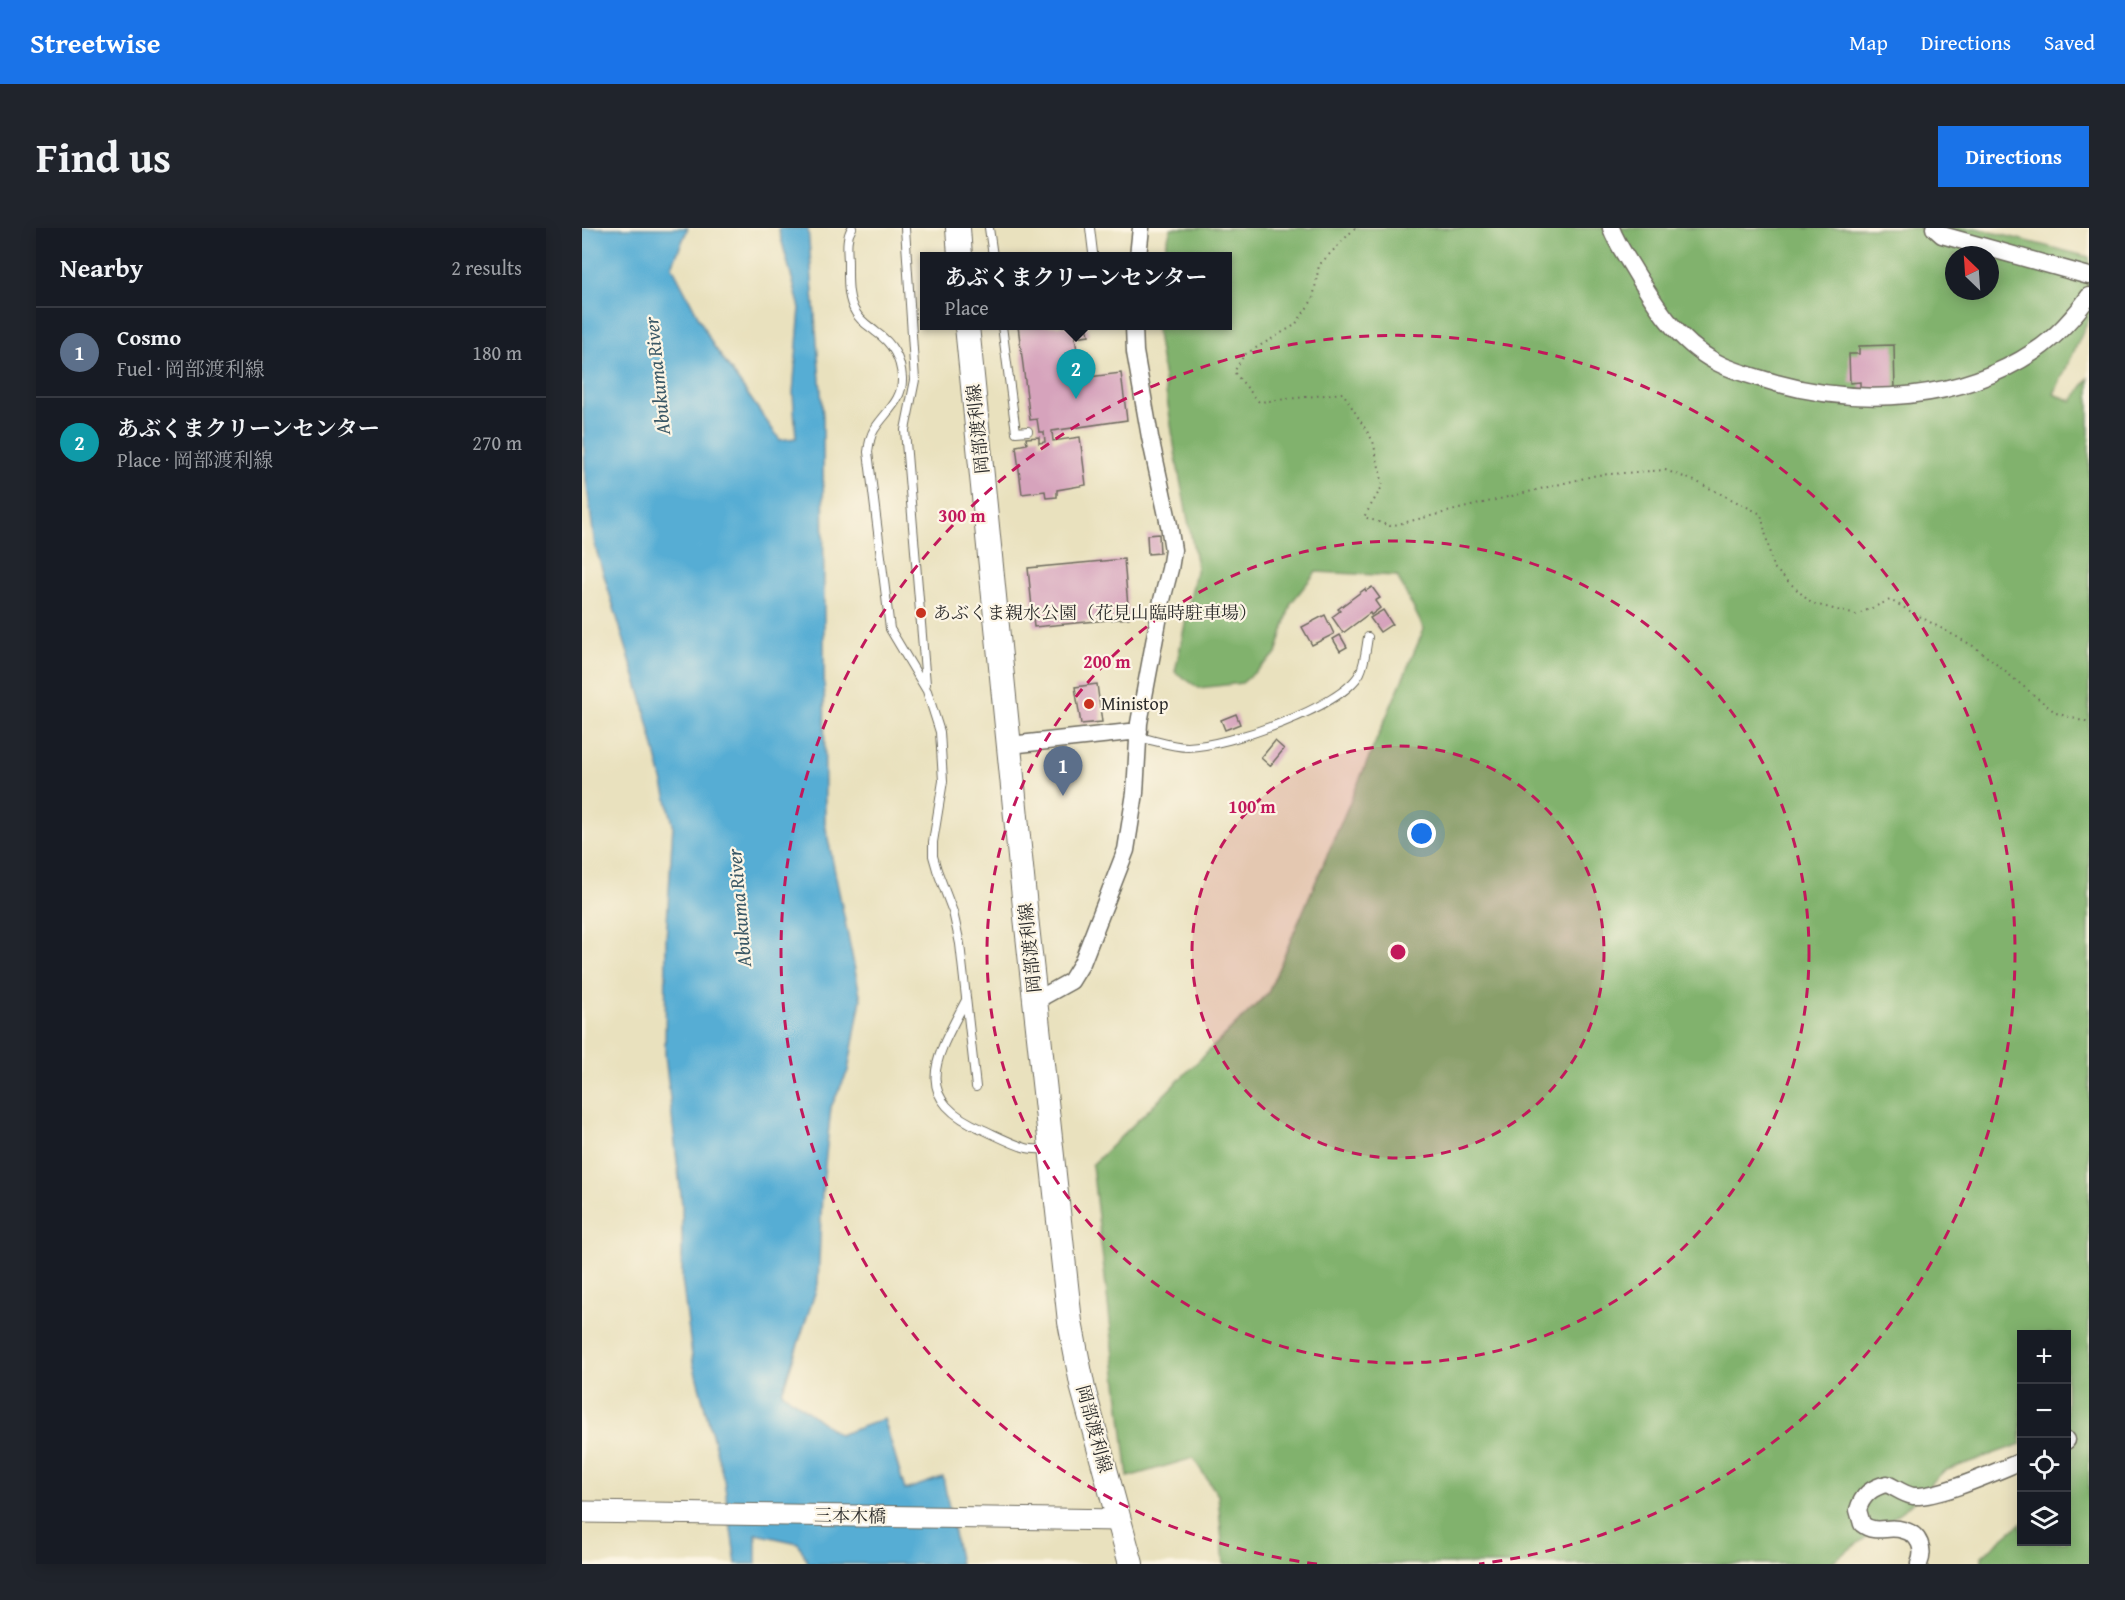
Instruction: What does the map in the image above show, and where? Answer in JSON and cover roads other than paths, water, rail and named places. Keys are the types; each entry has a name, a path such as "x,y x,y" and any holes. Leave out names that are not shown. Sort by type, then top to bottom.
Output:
{"main road":[{"path":"958,228 960,252"},
{"name":"岡部渡利線","path":"967,330 1070,1322 1083,1389 1131,1564"}],"street":[{"path":"1138,252 1141,228"},
{"path":"1611,228 1662,316 1686,341 1717,363 1752,376 1843,396 1898,397 1957,385 1998,372 2037,350 2077,314 2089,296"},
{"path":"1934,228 1942,236 2089,276"},
{"path":"1035,1000 1071,981 1082,963 1126,850 1135,793 1138,734 1173,550 1135,352 1134,330"},
{"path":"1010,746 1138,734"},
{"path":"1919,1564 1922,1548 1913,1535 1904,1530 1876,1531 1862,1524 1858,1510 1865,1495 1876,1486 1887,1484 1904,1494 1915,1496 1927,1494 1970,1482 2017,1463"},
{"name":"三本木橋","path":"582,1512 1118,1520"}],"lane":[{"path":"852,228 847,242 852,305 865,324 890,344 899,360 902,379 900,394 874,429 868,452 890,629 927,691"},
{"path":"905,228 915,380 905,430 927,691 940,732 942,750 943,781 933,842 933,856 936,870 953,912 960,945 976,1087"},
{"path":"989,228 992,252"},
{"path":"1090,228 1093,252"},
{"path":"1003,330 1016,432 1028,431"},
{"path":"1138,734 1184,747 1203,746 1253,732 1320,706 1345,690 1360,672 1368,637"},
{"path":"966,999 940,1050 935,1067 935,1084 940,1096 951,1112 977,1127 1028,1149 1052,1148"}],"water":[{"name":"Abukuma River","path":"582,228 688,228 672,266 713,345 780,440 796,438 793,393 800,308 779,228 808,228 823,417 825,824 861,999 848,1071 831,1107 822,1193 818,1284 782,1392 839,1435 884,1419 905,1490 943,1477 960,1564 809,1564 798,1543 756,1534 756,1564 736,1564 724,1480 693,1363 682,1279 682,1205 665,1055 666,940 673,824 642,699 595,546 585,473 582,380"}],"place":[{"name":"あぶくまクリーンセンター","path":"1076,399"},
{"name":"あぶくま親水公園（花見山臨時駐車場）","path":"921,613"},
{"name":"Ministop","path":"1089,704"},
{"name":"Cosmo","path":"1063,796"}]}
